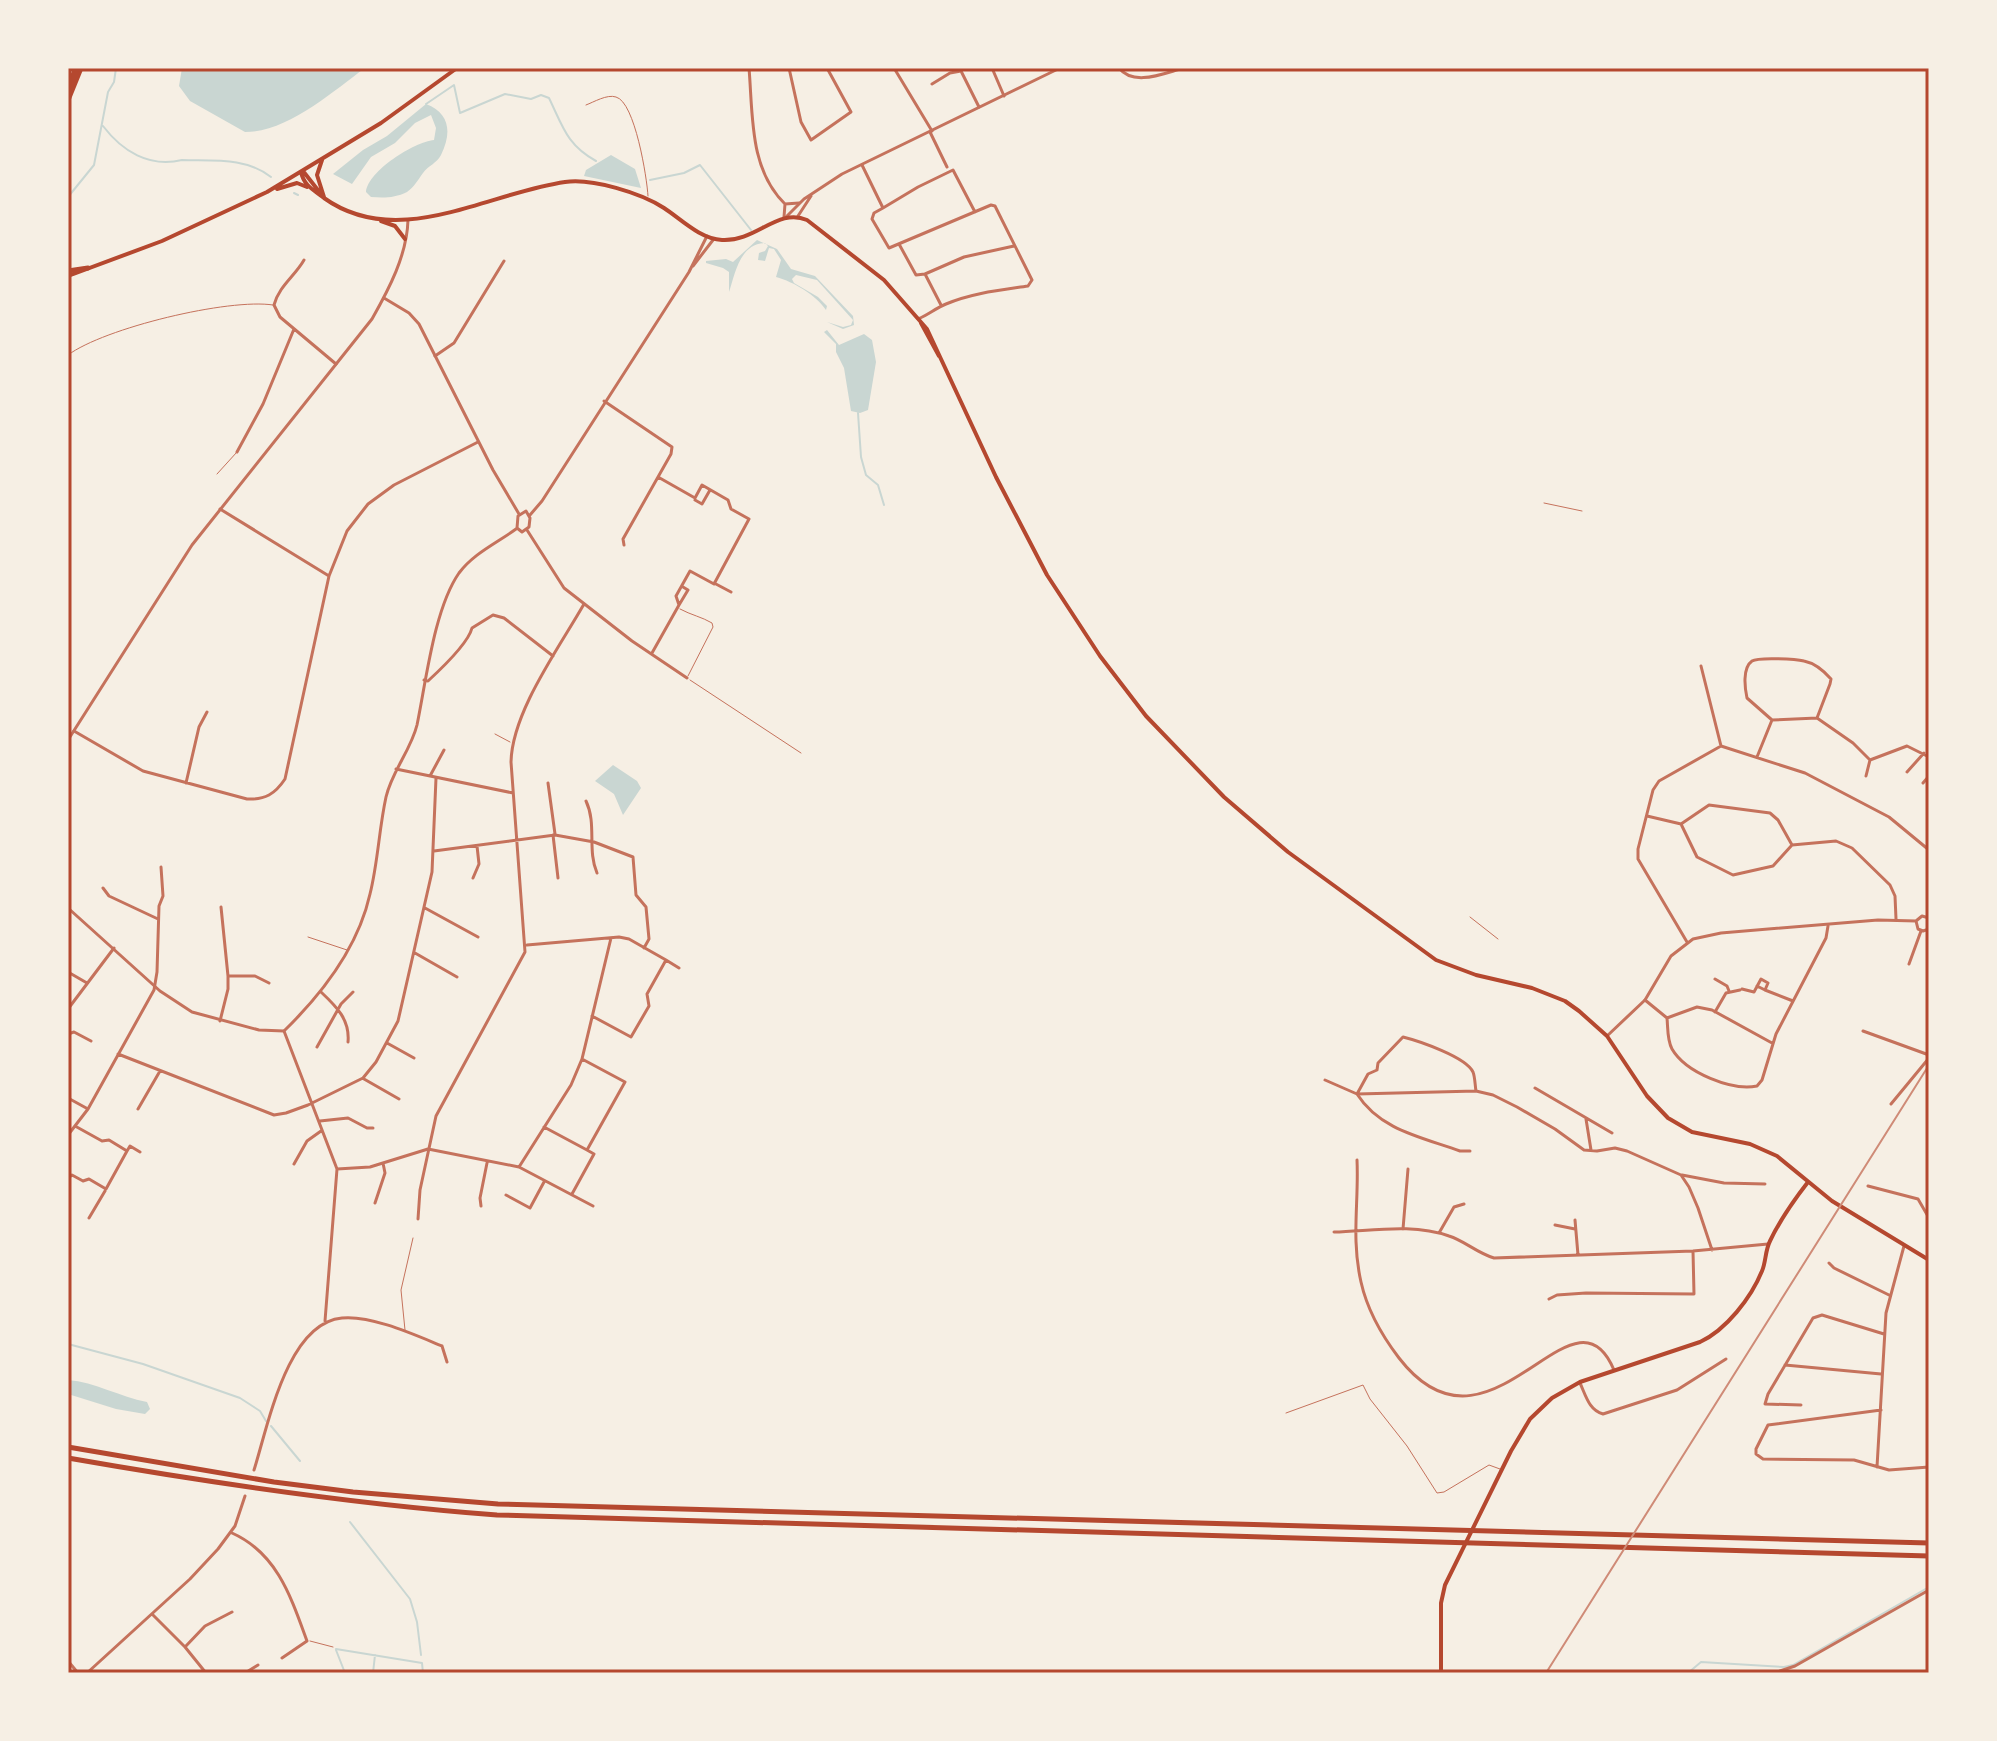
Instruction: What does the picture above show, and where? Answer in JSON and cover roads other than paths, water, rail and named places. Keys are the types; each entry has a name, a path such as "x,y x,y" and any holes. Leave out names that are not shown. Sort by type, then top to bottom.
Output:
{"highway":[{"path":"68,87 79,68"},
{"path":"68,100 79,68"},
{"path":"68,273 88,268"},
{"path":"68,1447 353,1492 498,1504 1929,1543"},
{"path":"68,1458 269,1492 411,1509 497,1515 1929,1556"}],"main road":[{"path":"88,268 162,241 267,192 381,123 457,68"},
{"path":"323,158 317,175 324,198"},
{"path":"302,171 309,188"},
{"path":"302,171 324,198"},
{"path":"375,219 408,220 444,213 570,181 600,185 648,199 713,239 748,237 785,217 805,219 884,280 935,343 996,477 1047,575 1100,656 1146,716 1224,797 1324,879 1436,960 1466,973 1551,994 1579,1011 1607,1036 1647,1096 1668,1118 1706,1136 1761,1147 1782,1159 1832,1201 1929,1260"},
{"path":"267,192 297,183 340,208 395,226 405,239"},
{"path":"1441,1673 1442,1597 1452,1568 1501,1469 1530,1419 1552,1398 1580,1382 1700,1342 1718,1333 1732,1318 1761,1274 1768,1244 1808,1182"}],"street":[{"path":"749,68 757,152 769,183 785,204 785,217"},
{"path":"789,68 798,113 811,140 851,112 827,68"},
{"path":"894,68 931,131 947,167"},
{"path":"992,68 1004,96"},
{"path":"785,217 814,193 862,165 1060,68"},
{"path":"1119,68 1124,74 1139,78 1184,68"},
{"path":"932,84 950,73 961,71 980,108"},
{"path":"862,165 883,208"},
{"path":"919,321 941,305 984,293 1028,286 1032,280 995,206 991,205 975,212 928,230 889,248 872,219 874,213 953,170 975,212"},
{"path":"798,216 814,193"},
{"path":"785,204 798,204"},
{"path":"798,204 798,216"},
{"path":"803,208 805,219"},
{"path":"68,740 175,569 372,319 393,278 408,220"},
{"path":"689,272 707,236"},
{"path":"687,678 584,604 558,581 527,530 530,515 713,239"},
{"path":"899,244 916,275 964,257 1014,246"},
{"path":"304,260 281,288 274,305 280,317 336,364"},
{"path":"435,356 454,343 504,261"},
{"path":"925,274 941,305"},
{"path":"68,908 155,986 192,1012 259,1030 284,1031 321,992 348,950 370,897 386,796 413,737 424,680 447,596 457,577 476,555 517,528 519,514 478,442 419,324 409,313 384,298"},
{"path":"237,452 263,404 294,329"},
{"path":"604,401 670,444 671,454 623,539 624,545"},
{"path":"74,731 143,771 186,783 247,799 261,799 280,786 287,768 329,576 347,531 368,504 395,484 478,442"},
{"path":"658,477 702,504 710,490"},
{"path":"695,498 702,485 728,500 731,509 749,519 714,583"},
{"path":"220,509 329,576"},
{"path":"519,514 526,511 530,515"},
{"path":"517,528 522,532 527,530"},
{"path":"652,653 678,607 676,596 690,571 731,592"},
{"path":"418,1219 420,1190 436,1116 525,952 512,743 520,717 584,604"},
{"path":"424,680 428,681 440,670 470,636 472,628 493,615 504,618 554,657"},
{"path":"1817,718 1830,684 1828,675 1805,661 1757,659 1749,664 1746,671 1747,698 1772,720 1817,718 1853,743 1870,760"},
{"path":"1701,666 1721,746"},
{"path":"186,783 199,727 207,712"},
{"path":"1757,757 1772,720"},
{"path":"1687,942 1638,859 1638,849 1653,790 1659,781 1721,746 1805,773 1875,809 1929,850"},
{"path":"1870,760 1907,746 1929,757"},
{"path":"430,776 444,750"},
{"path":"1907,772 1924,753"},
{"path":"1866,776 1870,760"},
{"path":"396,769 513,793"},
{"path":"1923,783 1929,776"},
{"path":"118,1054 267,1114 286,1113 363,1078 372,1068 398,1021 415,953 434,851 436,778"},
{"path":"548,783 558,878"},
{"path":"586,801 590,810 597,873"},
{"path":"1647,816 1681,824 1709,805 1767,812 1778,820 1792,845"},
{"path":"1681,824 1697,857 1733,875 1773,866 1792,845 1836,841 1852,848 1890,885 1895,896 1896,919"},
{"path":"434,851 554,835 594,842 633,857 636,895 646,907 649,939 644,948"},
{"path":"473,878 479,864 477,846"},
{"path":"68,1135 88,1109 155,986 159,906 163,896 161,867"},
{"path":"103,888 109,896 158,919"},
{"path":"220,1021 228,989 221,907"},
{"path":"424,908 478,937"},
{"path":"1607,1036 1645,1000 1671,956 1687,942 1721,933 1896,919 1916,921 1922,916 1929,918"},
{"path":"1916,921 1916,927 1921,931"},
{"path":"1645,1000 1667,1018 1669,1041 1678,1056 1694,1072 1719,1081 1757,1086 1762,1080 1772,1043 1826,938 1828,926"},
{"path":"1921,931 1929,929"},
{"path":"1909,964 1921,931"},
{"path":"519,1167 571,1085 582,1059 611,938"},
{"path":"526,945 629,939 679,968"},
{"path":"68,1009 114,948"},
{"path":"415,953 457,977"},
{"path":"592,1016 631,1037 649,1006 647,994 666,960"},
{"path":"68,972 87,983"},
{"path":"228,976 255,976 269,983"},
{"path":"1715,979 1727,986 1729,991"},
{"path":"1729,991 1754,992 1761,979 1768,983 1765,990 1793,1001"},
{"path":"1715,1012 1729,991"},
{"path":"321,992 339,1009 349,1030 348,1042"},
{"path":"317,1047 341,1004 353,992"},
{"path":"1667,1018 1697,1007 1715,1012 1772,1043"},
{"path":"284,1031 337,1169 325,1321"},
{"path":"1863,1031 1929,1056 1891,1104"},
{"path":"68,1034 74,1032 91,1041"},
{"path":"1357,1094 1368,1074 1377,1070 1378,1063 1403,1037 1423,1043 1467,1065 1473,1072 1476,1091"},
{"path":"387,1043 414,1058"},
{"path":"582,1059 625,1082 587,1150"},
{"path":"138,1109 160,1071"},
{"path":"363,1078 399,1099"},
{"path":"1325,1080 1357,1094 1476,1091 1502,1099 1555,1129 1578,1147 1591,1151 1615,1148 1627,1151 1695,1178 1724,1183 1765,1184"},
{"path":"1535,1088 1612,1133"},
{"path":"1357,1094 1368,1110 1384,1122 1460,1151 1470,1151"},
{"path":"68,1098 88,1109"},
{"path":"319,1121 348,1118 373,1128"},
{"path":"1586,1119 1591,1151"},
{"path":"75,1126 127,1151"},
{"path":"544,1127 594,1154 571,1195"},
{"path":"294,1164 307,1141 323,1130"},
{"path":"89,1218 130,1146 140,1152"},
{"path":"337,1169 383,1163 428,1149 519,1167 593,1206"},
{"path":"1357,1160 1355,1232 1360,1276 1368,1303 1392,1348 1416,1378 1439,1393 1459,1396 1491,1392 1564,1346 1582,1342 1595,1343 1602,1348 1614,1370"},
{"path":"481,1206 487,1161"},
{"path":"375,1203 385,1173 383,1163"},
{"path":"1403,1229 1408,1169"},
{"path":"68,1178 72,1175 83,1181 89,1179 106,1189"},
{"path":"1681,1175 1689,1187 1712,1250"},
{"path":"1689,1187 1695,1178"},
{"path":"506,1195 530,1208 545,1181"},
{"path":"1868,1186 1918,1199 1929,1218"},
{"path":"1439,1233 1454,1207 1464,1204"},
{"path":"1575,1220 1578,1255"},
{"path":"1555,1225 1575,1229"},
{"path":"1334,1232 1403,1229 1439,1233 1494,1258 1693,1251 1768,1244"},
{"path":"1877,1467 1884,1334 1890,1296 1904,1246"},
{"path":"1549,1299 1557,1295 1586,1293 1694,1294 1693,1251"},
{"path":"1829,1263 1890,1296"},
{"path":"1801,1405 1765,1404 1810,1321 1818,1315 1884,1334"},
{"path":"254,1470 286,1371 297,1351 325,1321 345,1317 405,1333 442,1346 447,1362"},
{"path":"1580,1382 1590,1406 1603,1414 1677,1390 1726,1359"},
{"path":"1785,1365 1882,1374"},
{"path":"1881,1410 1768,1425 1756,1449 1758,1457 1854,1460 1889,1470 1929,1467"},
{"path":"87,1673 190,1579 232,1533 245,1496"},
{"path":"232,1533 248,1541 277,1570 291,1597 307,1641 282,1658"},
{"path":"1774,1673 1795,1666 1929,1590"},
{"path":"185,1647 205,1626 232,1612"},
{"path":"152,1614 206,1673"},
{"path":"68,1661 78,1673"},
{"path":"245,1673 258,1665"},
{"path":"252,1667 256,1673"}],"lane":[{"path":"586,105 611,96 619,97 625,103 638,139 648,199"},
{"path":"68,355 82,346 162,318 230,306 274,305"},
{"path":"217,474 237,452"},
{"path":"1544,503 1582,511"},
{"path":"678,607 695,617 704,618 713,627 687,678 801,753"},
{"path":"495,734 512,743"},
{"path":"1470,917 1498,939"},
{"path":"308,937 348,950"},
{"path":"405,1333 401,1290 413,1238"},
{"path":"1286,1413 1363,1385 1437,1493 1444,1492 1491,1464 1501,1469"},
{"path":"307,1641 333,1647"}],"waterway":[{"path":"68,197 94,165 108,92 114,82 116,68"},
{"path":"426,104 454,85 460,113 505,94 531,99 541,95 549,98 572,142 596,161"},
{"path":"103,126 128,150 148,159 158,162 229,161 251,166 271,177"},
{"path":"650,180 684,173 700,165 751,230"},
{"path":"294,193 298,195"},
{"path":"858,413 861,457 866,475 878,485 884,505"},
{"path":"68,1344 143,1364 240,1398 260,1411 266,1421"},
{"path":"271,1426 300,1461"},
{"path":"350,1522 410,1599 417,1622 421,1655"},
{"path":"1688,1673 1701,1662 1793,1665 1929,1587"},
{"path":"336,1649 422,1663 423,1673"},
{"path":"336,1650 345,1673"},
{"path":"373,1673 375,1655"}],"railway":[{"path":"1546,1673 1929,1065"}]}
